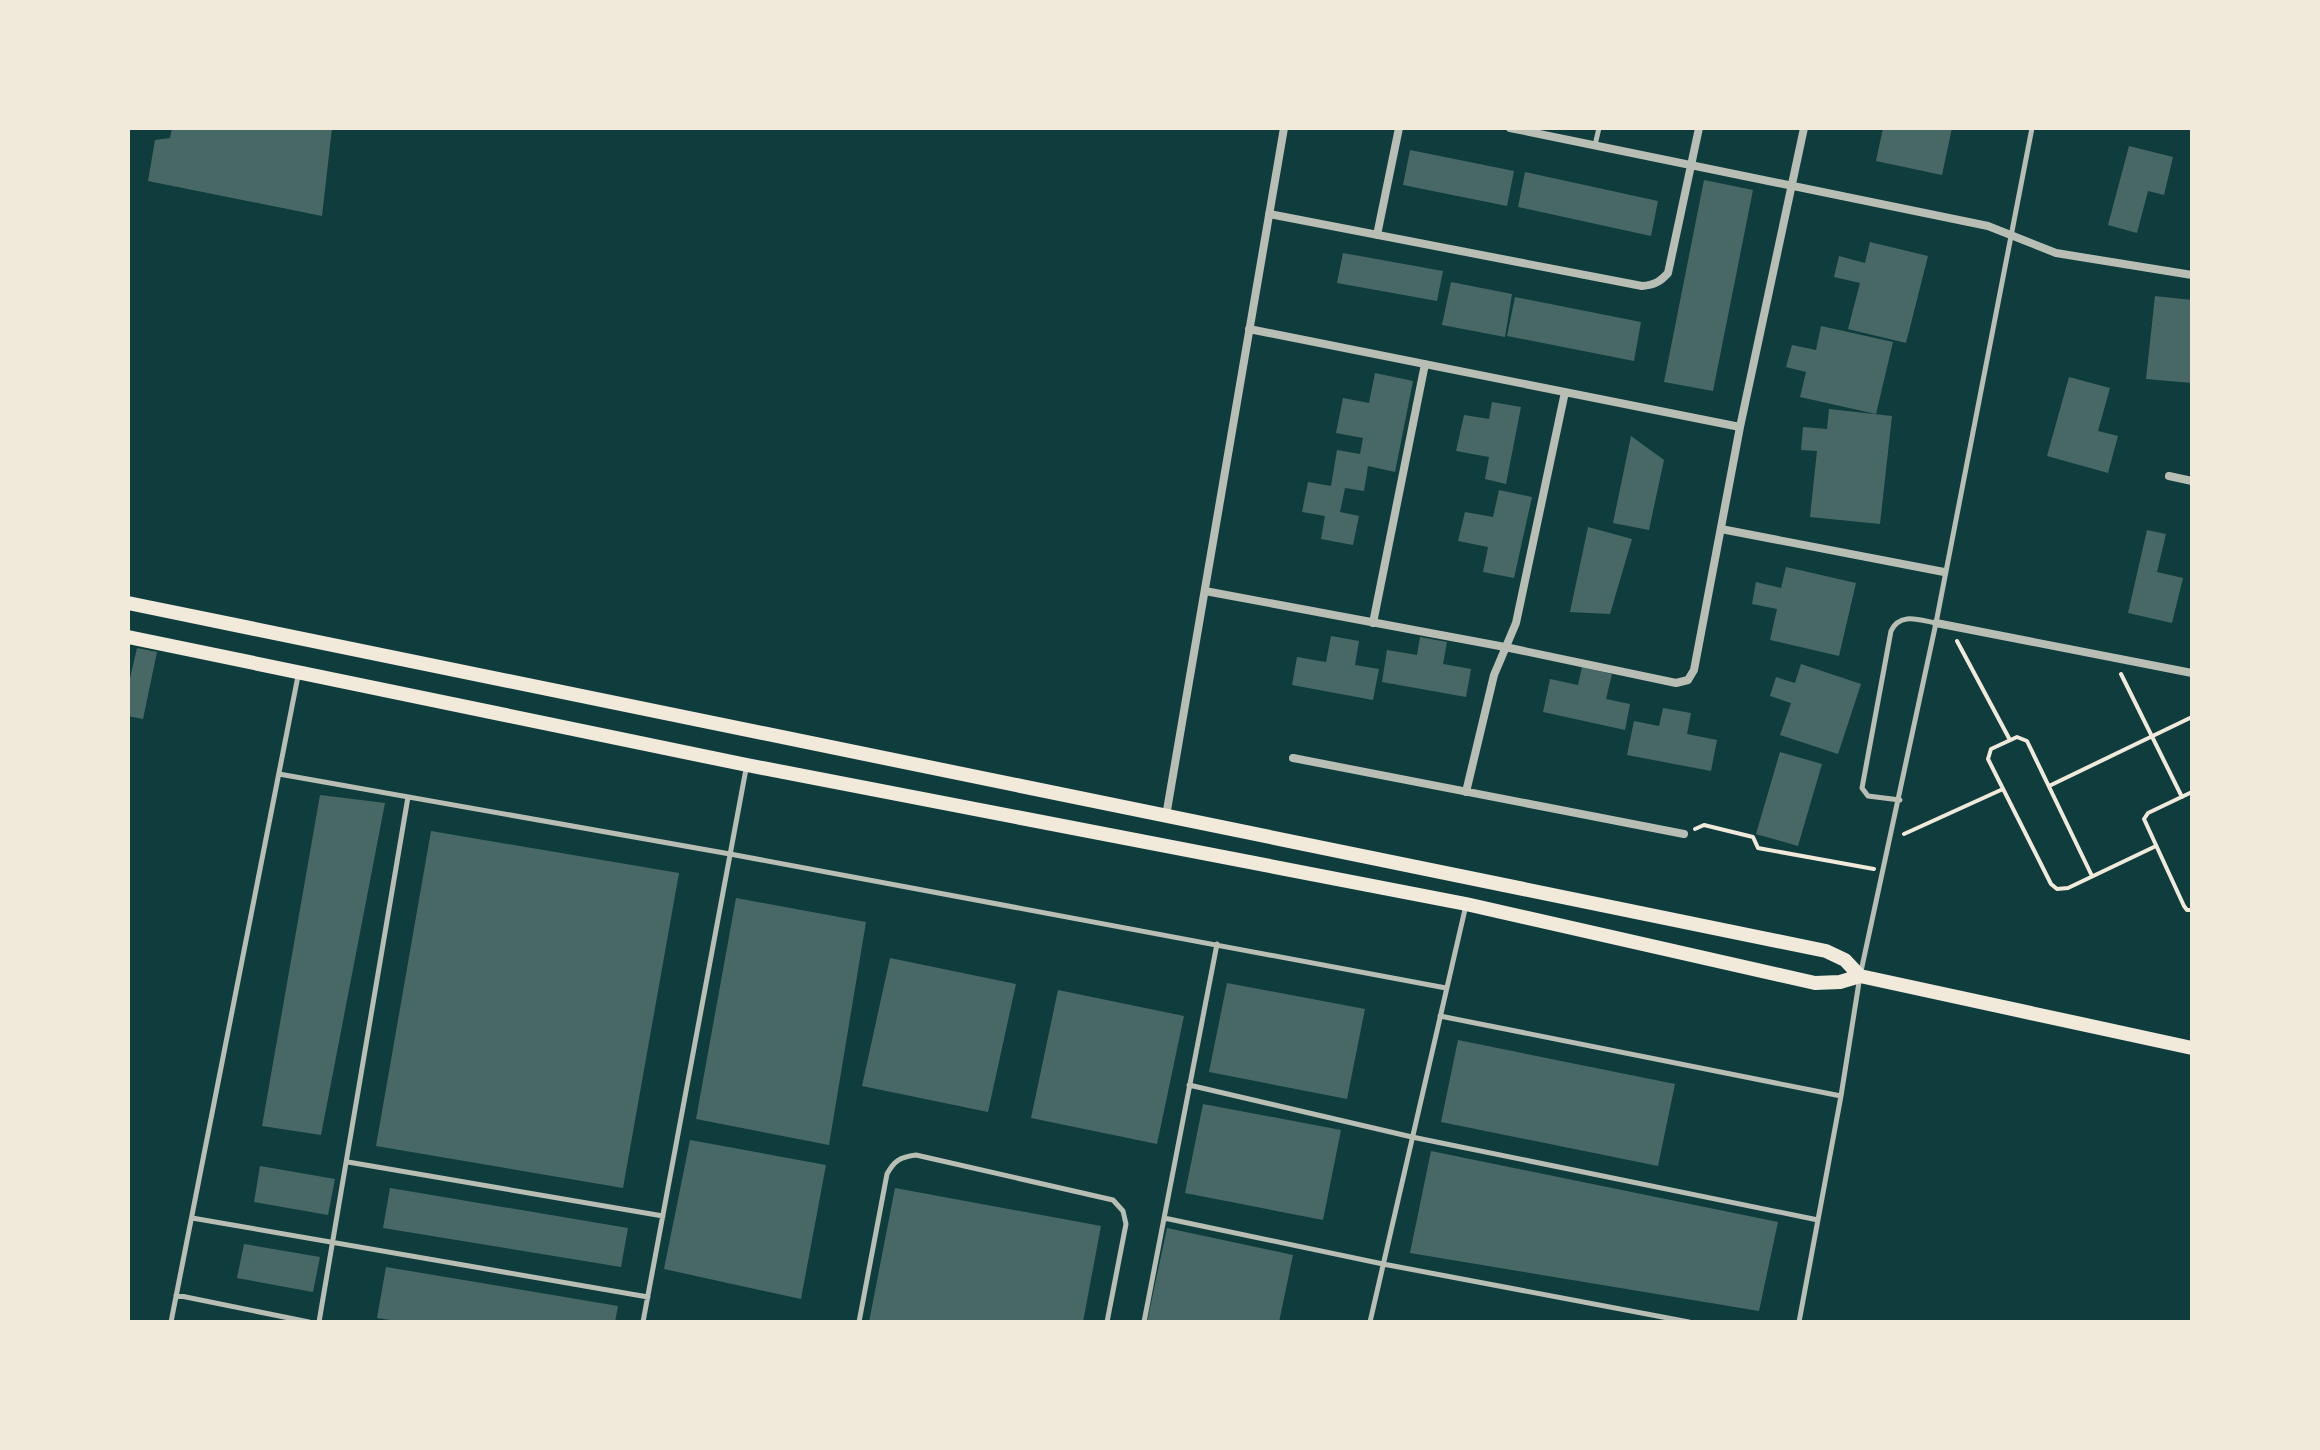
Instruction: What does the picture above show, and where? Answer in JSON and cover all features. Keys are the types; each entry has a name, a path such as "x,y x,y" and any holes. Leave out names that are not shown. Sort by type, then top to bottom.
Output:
{"main road":[{"path":"128,603 1826,951 1845,960 1860,976"},
{"path":"128,637 747,765 1466,904 1815,983 1840,982 1860,976 2192,1048"}],"street":[{"path":"1166,816 1284,128"},
{"path":"1377,235 1399,128"},
{"path":"1510,128 1988,226 2056,253 2192,275"},
{"path":"1269,214 1650,286 1668,273 1699,128"},
{"path":"1205,591 1505,647 1676,683 1688,680 1694,670 1740,427 1804,128"},
{"path":"1249,329 1740,427"},
{"path":"1373,623 1425,364"},
{"path":"1466,792 1494,675 1516,623 1565,392"},
{"path":"2169,476 2192,481"},
{"path":"1721,529 1944,572"},
{"path":"1936,623 2192,673"},
{"path":"1293,758 1684,834"}],"lane":[{"path":"1595,145 1599,128"},
{"path":"1799,1322 1860,976 1936,623 2032,128"},
{"path":"1900,800 1868,796 1862,788 1891,631 1896,622 1906,618 1936,623"},
{"path":"171,1322 299,671"},
{"path":"643,1322 747,765"},
{"path":"279,774 730,854 1446,988"},
{"path":"319,1322 335,1243 408,797"},
{"path":"1370,1322 1466,904"},
{"path":"1144,1322 1217,944"},
{"path":"1440,1016 1841,1096"},
{"path":"1189,1085 1412,1137 1818,1220"},
{"path":"859,1322 887,1174 894,1162 904,1156 916,1155 1113,1200 1123,1211 1126,1224 1107,1322"},
{"path":"348,1162 663,1216"},
{"path":"192,1218 648,1297"},
{"path":"1164,1218 1383,1264 1689,1322"},
{"path":"176,1295 309,1322"}],"path":[{"path":"1948,625 2010,740"},
{"path":"2113,657 2182,797"},
{"path":"2049,786 2192,717"},
{"path":"2092,876 2027,741 2021,737 1991,749 1987,756 2053,887 2062,890 2092,876 2156,846"},
{"path":"1891,840 2003,789"},
{"path":"2192,792 2145,816 2144,822 2185,908 2192,910"},
{"path":"1684,834 1704,825 1753,837 1758,848 1884,871"}],"building":[{"path":"172,128 332,128 322,216 148,181 155,140 170,138"},
{"path":"1883,128 1952,128 1942,175 1876,161"},
{"path":"2129,146 2173,157 2164,195 2148,191 2137,233 2108,225"},
{"path":"1410,150 1514,171 1507,206 1403,185"},
{"path":"1525,172 1658,201 1651,236 1518,207"},
{"path":"1704,180 1753,190 1713,391 1664,382"},
{"path":"1870,242 1928,256 1906,343 1848,329 1860,283 1834,277 1839,256 1865,263"},
{"path":"1343,253 1443,271 1437,301 1337,283"},
{"path":"1451,282 1512,294 1505,337 1442,325"},
{"path":"2155,296 2192,300 2192,383 2146,379"},
{"path":"1515,297 1641,322 1634,361 1507,336"},
{"path":"1821,326 1893,342 1876,414 1800,397 1806,372 1786,367 1792,345 1816,350"},
{"path":"1375,373 1413,381 1395,472 1368,466 1364,491 1345,488 1340,512 1359,516 1353,545 1321,539 1325,516 1302,512 1308,482 1331,486 1337,450 1360,454 1363,438 1336,433 1343,398 1369,403"},
{"path":"2069,377 2110,388 2098,431 2118,436 2108,473 2047,456"},
{"path":"1492,402 1521,407 1506,484 1485,479 1489,457 1456,451 1464,415 1489,419"},
{"path":"1829,409 1892,416 1880,524 1810,517 1817,451 1801,450 1803,427 1827,429"},
{"path":"1631,436 1664,460 1649,530 1613,523"},
{"path":"1499,490 1532,497 1514,578 1483,572 1488,547 1458,541 1465,512 1493,517"},
{"path":"1588,527 1632,539 1610,614 1570,612"},
{"path":"2147,530 2166,534 2157,572 2183,578 2172,623 2128,613"},
{"path":"1786,567 1856,583 1839,656 1770,640 1777,609 1752,604 1756,582 1781,588"},
{"path":"1331,636 1359,641 1355,665 1379,669 1373,700 1292,685 1297,657 1326,662"},
{"path":"1420,637 1447,642 1443,664 1471,669 1466,697 1382,682 1387,650 1417,655"},
{"path":"137,648 157,652 143,719 128,716 128,687"},
{"path":"1801,664 1861,684 1838,754 1780,735 1791,703 1770,696 1776,677 1795,683"},
{"path":"1582,667 1612,674 1606,699 1630,704 1625,730 1543,712 1550,679 1578,685"},
{"path":"1663,708 1691,713 1687,734 1717,740 1711,771 1627,755 1634,721 1659,726"},
{"path":"1780,752 1822,764 1798,846 1756,834"},
{"path":"320,795 385,803 321,1135 262,1126"},
{"path":"431,831 679,873 623,1188 376,1146"},
{"path":"736,898 866,922 829,1145 696,1119"},
{"path":"890,958 1016,984 988,1112 862,1086"},
{"path":"1227,983 1365,1009 1347,1099 1209,1072"},
{"path":"1058,990 1184,1016 1157,1144 1031,1118"},
{"path":"1458,1040 1675,1084 1658,1166 1441,1122"},
{"path":"1203,1104 1341,1130 1323,1220 1185,1193"},
{"path":"690,1140 826,1165 801,1299 664,1269"},
{"path":"1431,1151 1778,1222 1759,1311 1410,1253"},
{"path":"260,1166 335,1179 328,1215 254,1202"},
{"path":"390,1188 628,1228 621,1267 383,1228"},
{"path":"895,1188 1101,1226 1083,1322 869,1322"},
{"path":"1167,1228 1293,1255 1279,1322 1147,1322"},
{"path":"244,1244 320,1257 313,1292 237,1278"},
{"path":"386,1267 618,1306 615,1322 403,1322 377,1318"}]}
